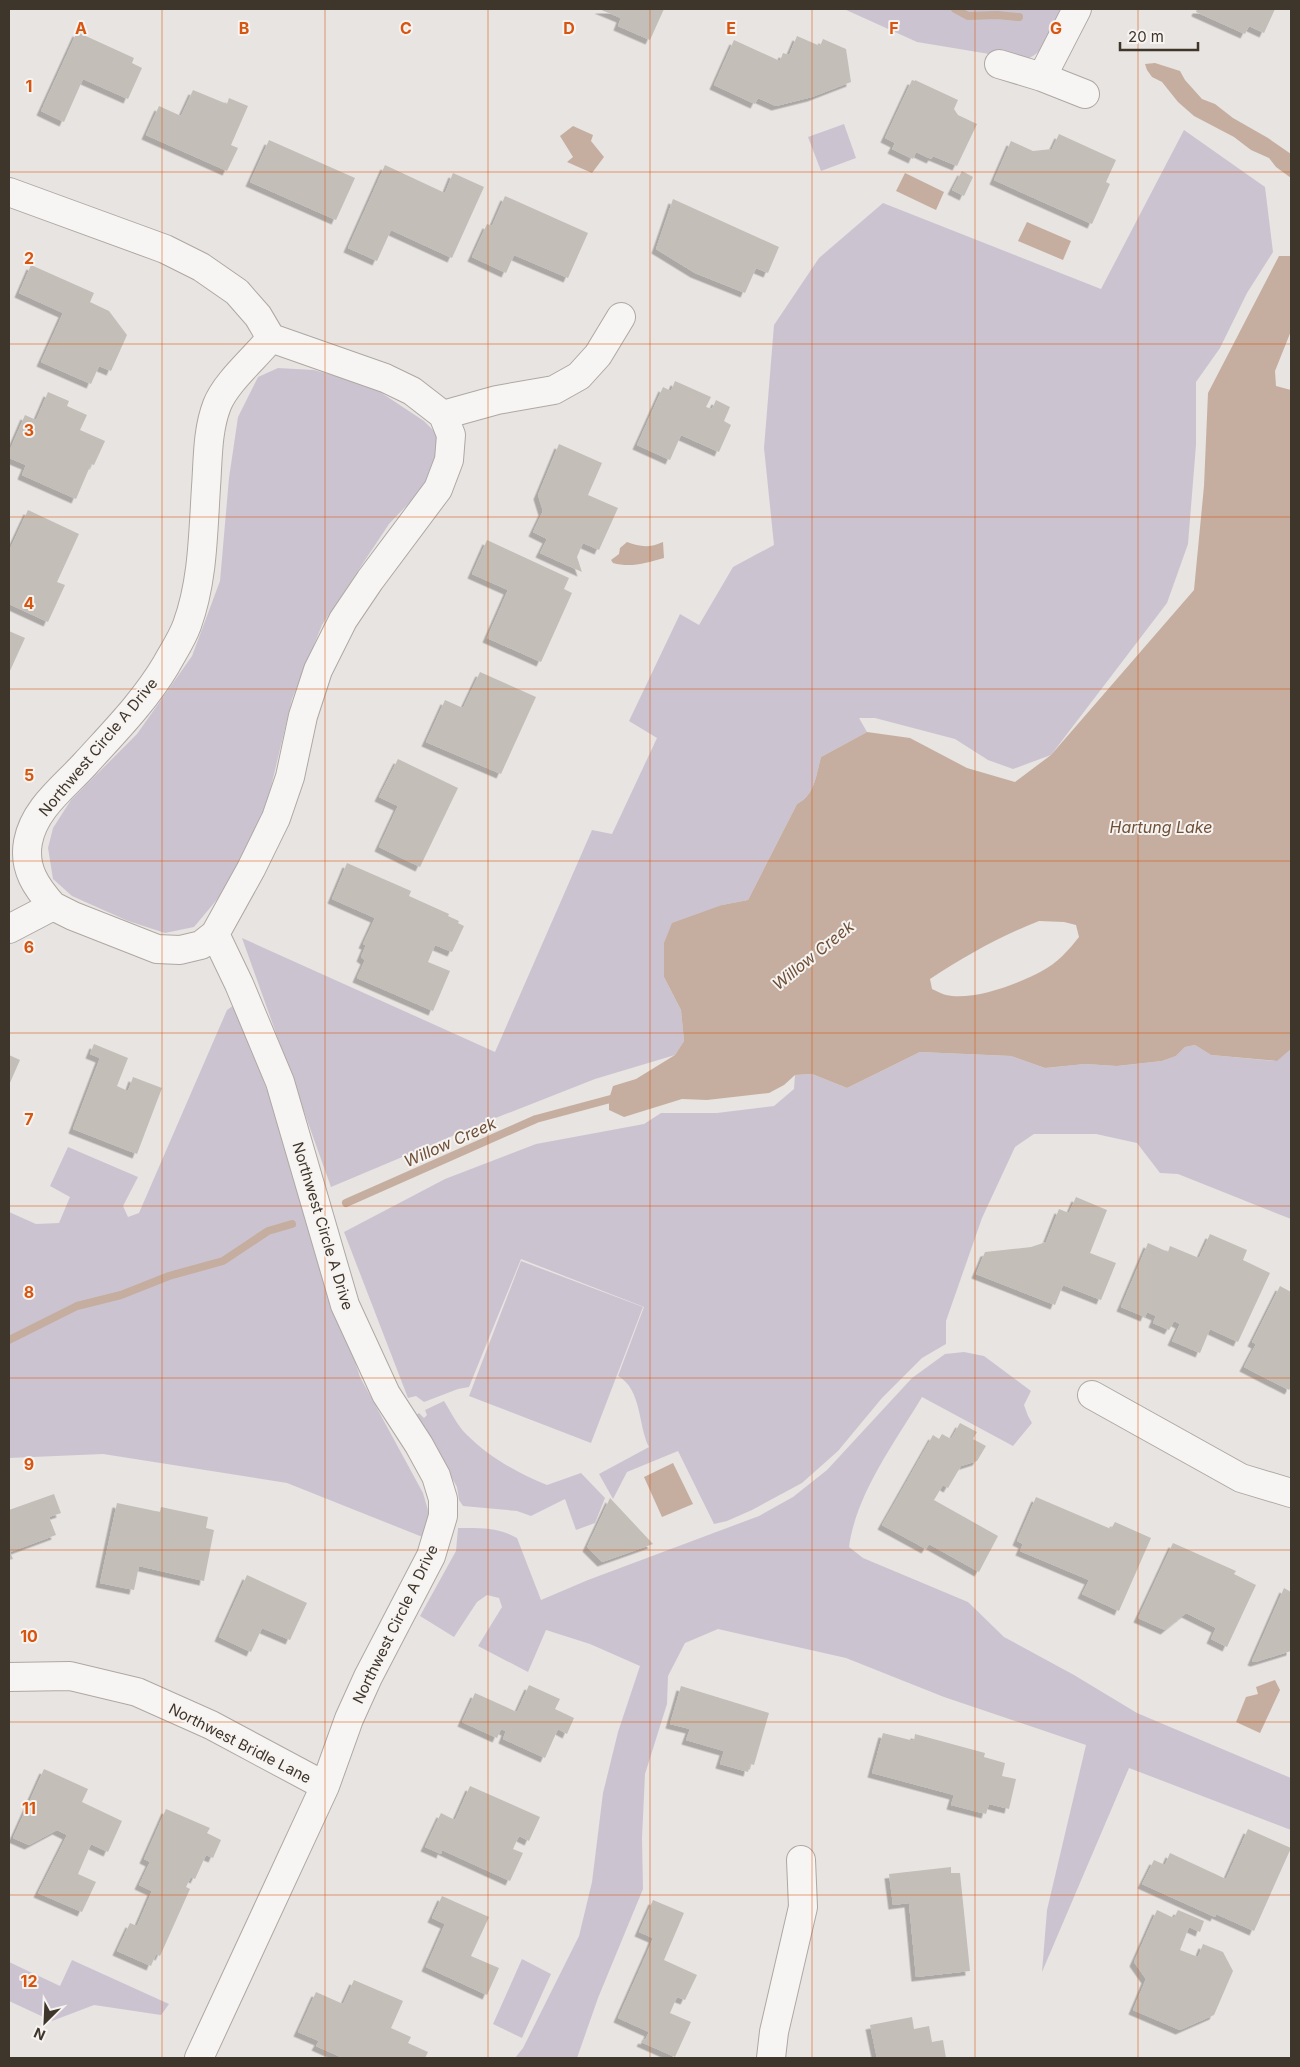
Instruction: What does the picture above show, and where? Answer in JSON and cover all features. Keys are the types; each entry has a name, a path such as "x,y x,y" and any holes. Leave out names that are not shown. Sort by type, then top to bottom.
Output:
{"street":[{"path":"1042,77 1077,9"},
{"path":"999,64 1042,77 1085,94"},
{"path":"9,192 164,249 201,267 237,292 258,316 271,338 386,378 412,391 443,415 497,400 554,390 579,376 598,355 621,317"},
{"name":"Northwest Circle A Drive","path":"271,338 233,381 217,404 209,437 198,588 186,626 165,666 146,694 119,727 46,804 35,822 28,843 29,867 37,888 53,906 157,949 180,950 201,945 215,934 251,869 276,818 290,777 303,716 318,670 343,620 370,580 438,489 449,460 451,435 443,415"},
{"path":"9,929 53,906"},
{"name":"Northwest Circle A Drive","path":"199,2058 325,1786 360,1694 431,1556 443,1516 443,1499 436,1476 386,1394 345,1305 280,1082 239,984 215,934"},
{"path":"1092,1395 1241,1478 1291,1493"},
{"name":"Northwest Bridle Lane","path":"9,1677 70,1676 136,1692 212,1725 325,1786"},
{"path":"771,2058 774,2032 803,1908 801,1860"}],"shaded area":[{"path":"844,9 1064,9 1044,45 1033,56 1025,60 917,42"},
{"path":"844,124 856,158 821,171 808,137"},
{"path":"1184,130 1265,187 1273,252 1247,293 1220,348 1196,382 1196,445 1188,544 1167,603 1051,755 1013,769 988,760 955,739 875,718 859,718 867,732 821,757 811,790 797,804 748,900 722,905 664,977 681,1010 684,1041 675,1055 595,1079 488,1121 331,1187 242,938 495,1052 592,830 612,834 657,738 629,721 680,614 699,625 733,567 774,545 764,448 774,325 819,258 883,203 1101,289"},
{"path":"278,368 314,370 371,386 424,421 439,436 430,481 389,524 322,625 292,699 271,787 258,831 220,896 194,927 165,933 128,921 72,896 53,879 48,848 53,828 71,800 137,734 192,656 220,581 229,478 238,417 258,377"},
{"path":"234,1005 252,1047 281,1130 360,1377 423,1493 430,1517 425,1538 287,1483 103,1454 9,1458 9,1212 36,1224 59,1223 70,1197 50,1186 68,1147 138,1177 123,1206 128,1217 139,1213 227,1010"},
{"path":"1195,1045 1211,1055 1276,1061 1291,1049 1291,1219 1178,1174 1160,1173 1137,1143 1096,1134 1034,1134 1015,1147 982,1218 946,1321 946,1344 922,1358 882,1398 838,1451 802,1483 752,1510 727,1521 714,1524 678,1451 627,1472 613,1499 599,1474 649,1447 635,1399 626,1382 618,1376 644,1307 521,1259 469,1387 458,1389 424,1402 416,1396 408,1398 344,1232 445,1179 536,1144 644,1124 661,1113 717,1113 774,1106 794,1089 795,1075 812,1074 847,1088 920,1052 1011,1056 1045,1068 1085,1064 1117,1066 1162,1061 1176,1056 1185,1047"},
{"path":"521,1261 643,1307 591,1443 469,1396"},
{"path":"964,1352 984,1356 1031,1391 1024,1405 1032,1423 1013,1446 922,1397 868,1488 853,1527 849,1547 863,1558 968,1602 1004,1637 1074,1675 1137,1713 1291,1778 1291,1830 1129,1768 1042,1972 1047,1910 1086,1745 944,1697 846,1658 718,1629 685,1643 668,1676 667,1704 645,1774 642,1838 643,1889 598,1998 577,2058 515,2058 523,2048 579,1936 592,1882 603,1793 618,1732 640,1666 590,1644 546,1630 528,1672 478,1646 502,1607 499,1598 487,1595 477,1602 454,1637 420,1616 456,1551 458,1528 496,1530 517,1538 541,1600 588,1580 759,1516 793,1497 827,1470 912,1378 945,1354"},
{"path":"444,1401 466,1434 484,1450 514,1470 547,1485 581,1473 605,1498 595,1523 576,1530 565,1499 531,1516 517,1511 463,1506 459,1500 457,1487 416,1415 419,1413 424,1418 427,1415 425,1410"},
{"path":"522,1959 551,1974 522,2038 493,2024"},
{"path":"72,1960 169,2004 161,2015 94,2005 52,2021 9,2001 9,1962 60,1986"}],"water":[{"path":"1155,63 1180,71 1185,80 1202,99 1215,104 1233,118 1291,154 1291,178 1276,167 1269,158 1251,150 1234,137 1194,116 1178,102 1162,82 1152,77 1145,64"},
{"path":"573,126 593,135 591,141 604,157 592,173 567,162 573,157 560,136"},
{"path":"905,173 944,192 936,210 896,191"},
{"path":"1027,222 1071,241 1063,260 1018,241"},
{"name":"Hartung Lake","path":"1279,256 1291,256 1291,331 1275,371 1276,386 1291,390 1291,1049 1277,1061 1211,1055 1195,1045 1185,1047 1176,1056 1162,1061 1117,1066 1085,1064 1045,1068 1011,1056 920,1052 847,1088 812,1074 795,1075 784,1085 769,1093 707,1100 682,1099 624,1117 609,1110 609,1099 613,1086 636,1079 675,1055 684,1041 681,1010 664,977 664,943 672,923 722,905 748,900 797,804 811,790 821,757 867,732 910,738 967,768 1015,782 1051,755 1194,590 1204,486 1208,393","holes":["1039,921 1064,922 1076,925 1079,937 1062,956 1042,971 1008,986 969,996 946,995 932,989 930,979 997,940"]},
{"path":"627,542 645,546 663,542 664,558 632,565 613,563 611,560 619,554 620,548"},
{"path":"673,1463 693,1504 662,1517 644,1477"},
{"path":"1275,1680 1280,1690 1260,1733 1236,1722 1246,1697 1258,1694 1256,1687"}],"building":[{"path":"599,9 664,9 650,40 618,26 621,18"},
{"path":"1197,9 1275,9 1264,33 1249,26 1245,34 1196,12"},
{"path":"77,32 134,58 132,63 142,68 128,99 83,79 64,122 41,111"},
{"path":"797,36 820,46 823,39 846,49 851,82 812,97 776,106 758,98 755,104 714,85 734,40 780,61 783,53 789,55"},
{"path":"912,80 958,100 954,109 958,115 977,124 957,166 933,156 931,159 916,152 913,159 892,149 895,143 885,138"},
{"path":"193,90 227,104 229,98 248,106 231,145 238,148 227,171 146,135 159,106 181,116"},
{"path":"1059,134 1116,160 1106,182 1110,184 1092,224 994,180 1011,141 1033,151 1052,149"},
{"path":"269,140 355,178 336,220 250,182"},
{"path":"385,165 445,193 453,173 484,187 452,258 391,230 377,261 348,248"},
{"path":"962,171 973,177 964,196 952,190"},
{"path":"505,196 588,233 568,278 514,255 506,273 472,257 487,224 492,226"},
{"path":"673,199 779,247 768,273 756,268 745,293 695,273 656,249"},
{"path":"31,265 94,293 90,302 109,311 127,335 111,371 99,366 91,384 41,362 63,313 19,293"},
{"path":"675,381 711,397 706,407 712,409 716,400 730,407 724,421 731,425 719,452 681,435 670,460 637,445 663,387 671,391"},
{"path":"48,392 69,401 67,406 87,415 80,430 105,441 94,465 91,464 76,499 22,475 26,465 9,458 9,452 25,415 36,420"},
{"path":"559,444 602,463 588,495 618,508 599,550 583,543 577,557 582,572 540,553 547,539 533,532 543,511 538,495"},
{"path":"28,510 79,534 57,582 65,585 48,622 9,604 9,551"},
{"path":"487,540 569,578 564,589 572,593 541,662 487,638 508,590 472,574"},
{"path":"9,631 25,638 9,673"},
{"path":"480,672 536,697 501,774 426,742 445,700 463,708"},
{"path":"398,759 458,788 420,867 379,847 398,806 379,797"},
{"path":"347,863 411,891 409,896 449,914 448,916 459,921 458,923 464,926 452,952 435,945 428,962 450,971 433,1011 357,978 365,960 361,957 366,945 363,944 375,918 332,899"},
{"path":"94,1044 128,1058 117,1086 128,1091 133,1077 162,1088 137,1154 73,1129 100,1058 90,1054"},
{"path":"9,1055 20,1060 9,1085"},
{"path":"1076,1197 1107,1210 1090,1253 1116,1263 1101,1300 1063,1285 1055,1305 976,1274 985,1252 1031,1247 1046,1242 1059,1209 1069,1213"},
{"path":"1210,1234 1247,1250 1243,1260 1270,1273 1238,1342 1210,1329 1200,1353 1172,1341 1180,1324 1174,1321 1169,1330 1153,1323 1156,1316 1147,1312 1145,1317 1121,1307 1148,1243 1168,1252 1170,1246 1199,1258"},
{"path":"1280,1286 1291,1292 1291,1387 1289,1390 1244,1367 1256,1344 1252,1342"},
{"path":"960,1423 977,1432 973,1439 986,1446 977,1461 961,1466 948,1488 943,1485 934,1500 998,1536 979,1572 929,1544 926,1549 882,1525 933,1435 939,1439 942,1434 951,1439"},
{"path":"54,1494 61,1513 49,1517 56,1535 10,1552 13,1559 9,1560 9,1510"},
{"path":"1036,1497 1111,1529 1115,1522 1151,1538 1119,1611 1082,1594 1089,1580 1020,1551 1023,1544 1017,1541"},
{"path":"610,1498 653,1544 602,1562 587,1547"},
{"path":"117,1503 160,1512 161,1507 208,1517 206,1528 214,1530 204,1581 139,1566 134,1590 100,1583"},
{"path":"1173,1543 1236,1571 1234,1574 1256,1585 1227,1647 1211,1639 1216,1628 1186,1613 1165,1630 1138,1618"},
{"path":"247,1575 307,1603 290,1640 262,1628 251,1652 219,1637"},
{"path":"1284,1588 1291,1592 1291,1651 1255,1662 1252,1661"},
{"path":"529,1685 560,1699 555,1709 574,1718 567,1734 558,1729 545,1758 503,1739 506,1731 501,1729 497,1738 462,1722 475,1693 517,1712"},
{"path":"681,1686 769,1713 754,1765 750,1764 748,1772 720,1764 724,1751 686,1740 690,1729 670,1724"},
{"path":"883,1733 914,1741 915,1734 985,1753 984,1757 1005,1763 1002,1776 1016,1779 1009,1809 989,1804 986,1814 951,1805 954,1795 872,1773"},
{"path":"44,1769 88,1789 82,1802 122,1821 108,1852 91,1844 78,1874 96,1882 82,1912 38,1893 67,1835 57,1830 29,1845 13,1838"},
{"path":"470,1786 540,1817 529,1841 519,1836 513,1849 523,1853 510,1881 442,1850 441,1854 425,1847 441,1813 455,1820"},
{"path":"166,1809 210,1828 207,1833 221,1840 213,1858 206,1855 195,1879 191,1877 186,1887 190,1889 160,1956 156,1954 151,1966 117,1951 130,1923 137,1926 152,1891 139,1885 150,1862 144,1859"},
{"path":"1248,1829 1291,1848 1254,1931 1216,1914 1215,1917 1142,1884 1154,1860 1165,1865 1170,1853 1226,1879"},
{"path":"951,1867 951,1873 960,1873 970,1971 916,1977 909,1903 893,1905 889,1874"},
{"path":"442,1896 489,1917 471,1956 499,1968 487,1995 426,1967 445,1924 432,1918"},
{"path":"653,1900 684,1913 664,1960 697,1975 685,2000 677,1997 670,2013 691,2022 675,2057 641,2042 643,2039 645,2040 649,2032 618,2018 653,1938 639,1932"},
{"path":"1157,1910 1174,1918 1178,1910 1204,1921 1200,1932 1189,1927 1180,1950 1198,1957 1203,1944 1223,1952 1233,1971 1214,2015 1180,2030 1133,2010 1146,1979 1134,1962"},
{"path":"354,1980 403,2001 391,2028 411,2037 408,2043 428,2052 425,2058 343,2058 316,2046 319,2041 298,2032 316,1992 343,2004"},
{"path":"912,2017 914,2029 929,2026 932,2042 943,2040 946,2058 877,2058 870,2025"}],"waterway":[{"path":"955,9 968,16 997,15 1019,17"},
{"name":"Willow Creek","path":"346,1203 536,1119 618,1097"},
{"name":"Willow Creek","path":"9,1340 77,1306 121,1295 169,1276 223,1261 268,1231 292,1224"}]}
